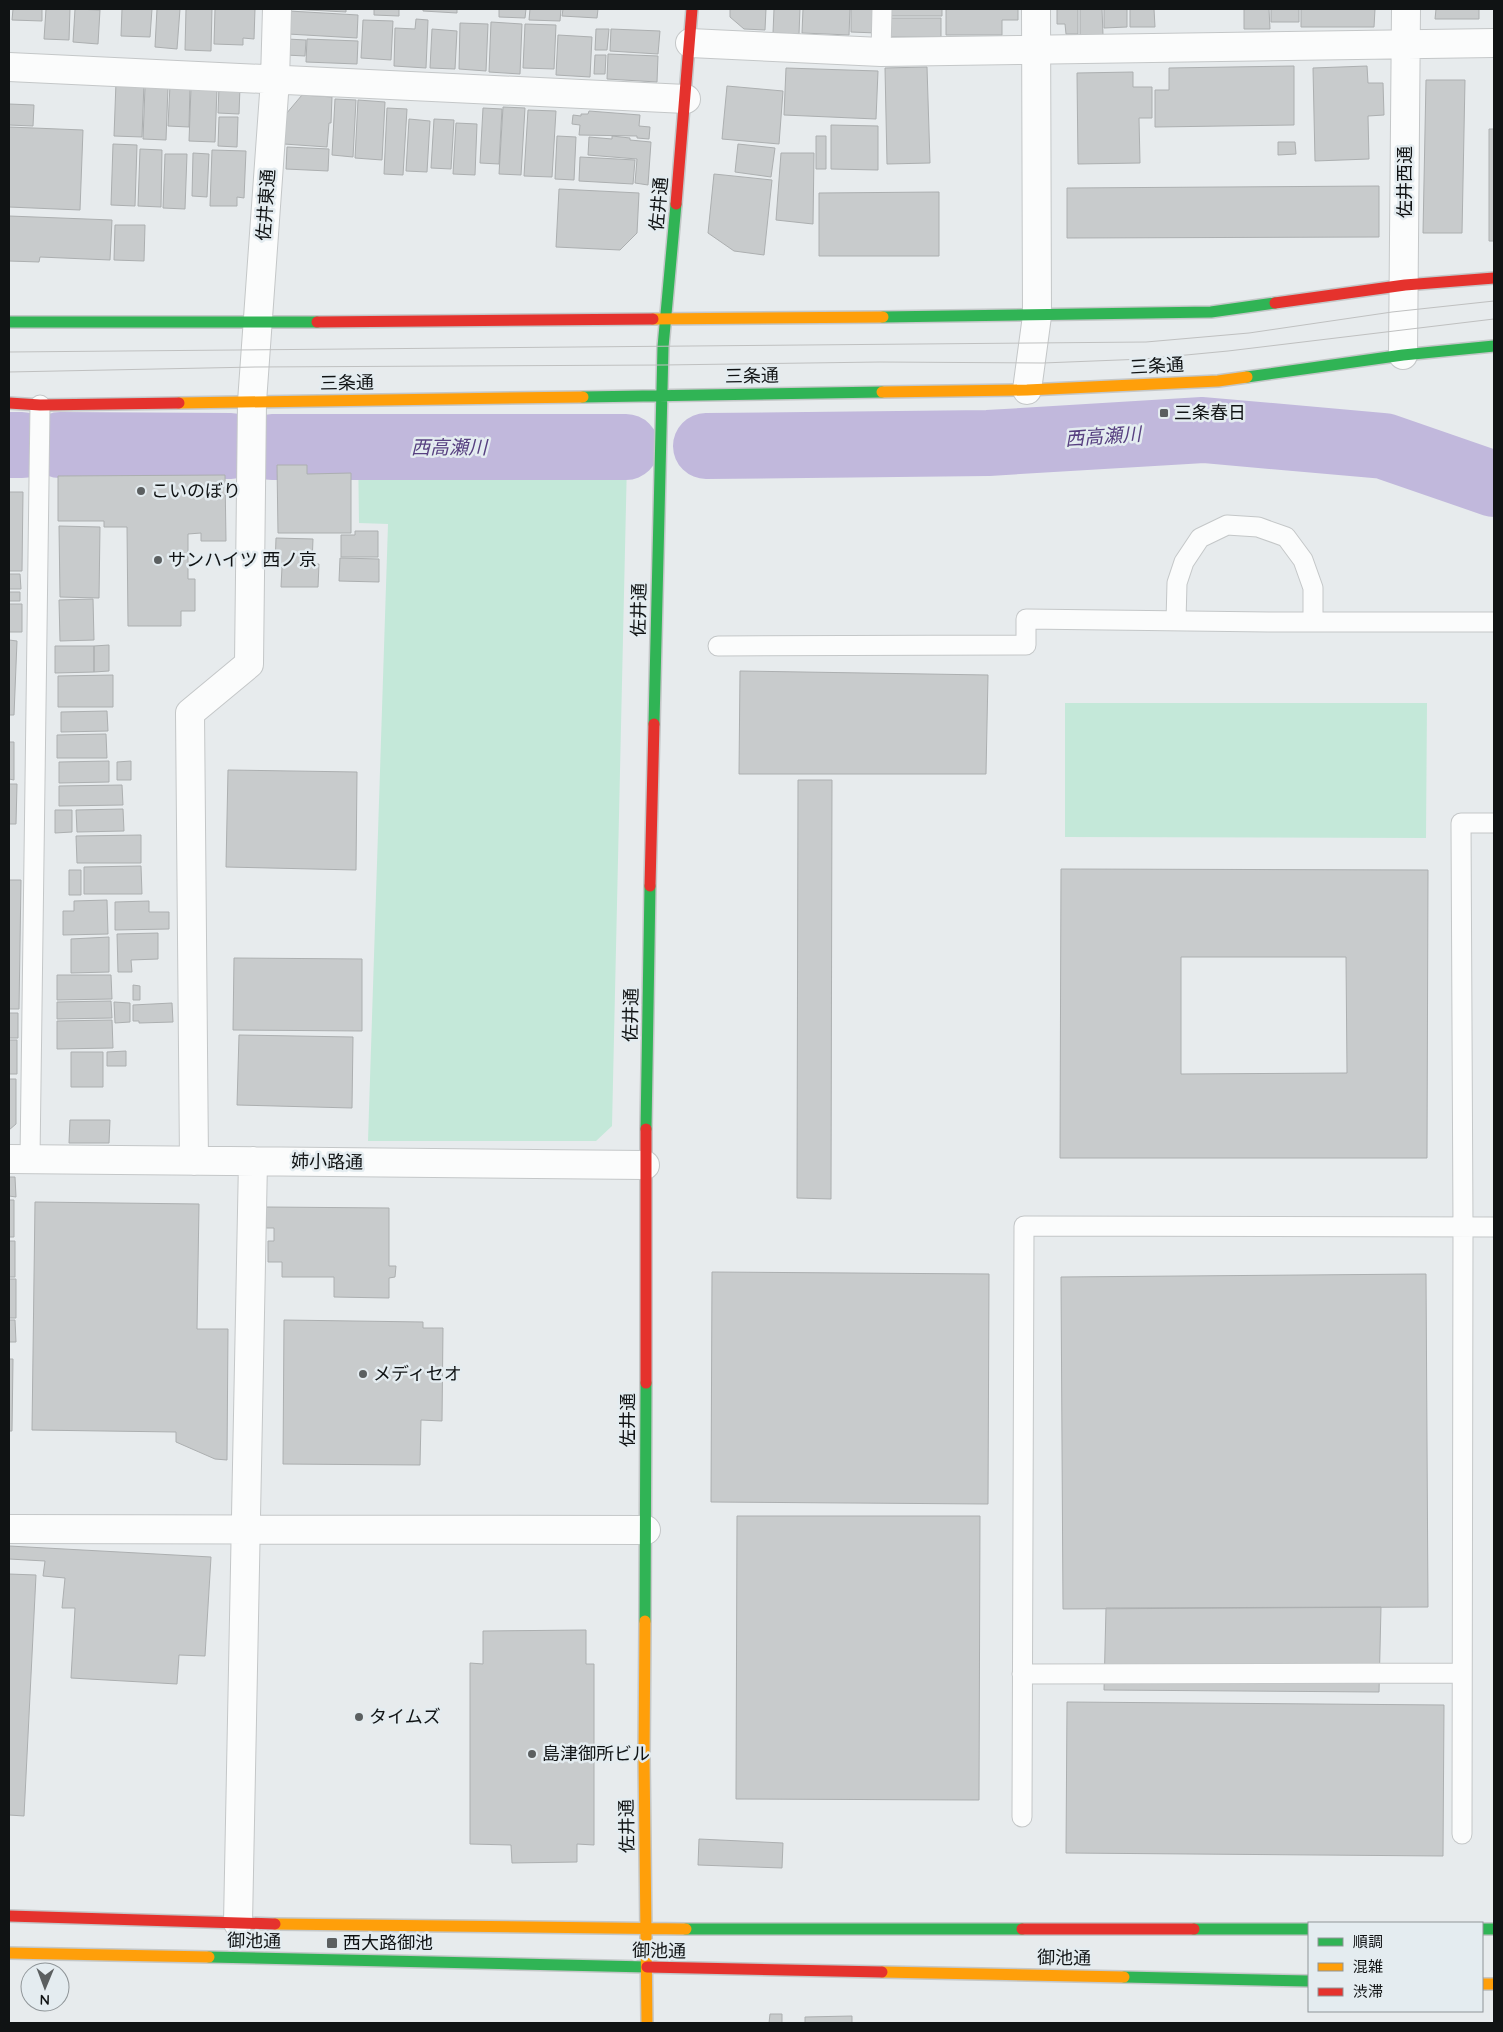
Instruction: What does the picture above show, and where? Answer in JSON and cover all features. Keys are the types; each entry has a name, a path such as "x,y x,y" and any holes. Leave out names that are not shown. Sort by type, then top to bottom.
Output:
{"street":[{"name":"佐井東通","path":"194,1161 190,713 249,664 252,402 275,80 277,9"},
{"name":"佐井通","path":"647,2023 644,1757 646,1530 645,1165 662,394 665,320 686,99 692,9"},
{"path":"1027,390 1037,316 1036,9"},
{"name":"佐井西通","path":"1403,355 1406,9"},
{"path":"690,43 881,52 1494,43"},
{"path":"9,67 686,99"},
{"path":"9,322 258,323 665,320 1211,312 1405,285 1494,278"},
{"name":"三条通","path":"9,403 40,405 662,394 1027,390 1218,381 1403,355 1494,346"},
{"name":"姉小路通","path":"19,1159 645,1165"},
{"path":"238,1923 253,1161"},
{"path":"9,1530 646,1530"},
{"name":"御池通","path":"9,1916 238,1923 647,1929 1308,1929"},
{"name":"御池通","path":"9,1954 1308,1980"}],"lane":[{"path":"881,52 882,9"},
{"path":"19,1159 40,405"},
{"path":"1176,621 1177,583 1184,562 1200,538 1227,525 1258,527 1286,537 1303,560 1313,588 1312,622"},
{"path":"718,646 1026,645 1026,619 1494,622"},
{"path":"1462,1834 1462,823 1494,823"},
{"path":"1022,1817 1024,1226 1494,1227"},
{"path":"1022,1674 1462,1673"}],"green space":[{"path":"358,446 608,447 627,461 612,1126 596,1141 368,1141 388,524 359,523"},
{"path":"1065,703 1427,703 1426,838 1065,837"}],"building":[{"path":"13,9 42,9 42,21 12,20"},
{"path":"46,9 70,9 69,40 44,39"},
{"path":"75,9 100,10 98,44 73,42"},
{"path":"122,9 152,9 150,37 121,36"},
{"path":"157,9 180,9 177,49 155,47"},
{"path":"186,9 212,9 211,51 185,50"},
{"path":"215,9 255,9 254,39 243,38 243,45 214,44"},
{"path":"290,9 346,9 346,12"},
{"path":"374,9 399,9 399,16 374,15"},
{"path":"423,9 457,9 457,13 423,11"},
{"path":"499,9 526,9 525,18 499,17"},
{"path":"530,9 561,9 560,21 529,20"},
{"path":"563,9 598,9 597,18 562,16"},
{"path":"730,9 766,9 765,30 744,29 730,17"},
{"path":"774,9 800,9 799,34 773,33"},
{"path":"803,9 850,9 849,35 802,33"},
{"path":"851,9 877,9 877,33 851,32"},
{"path":"889,9 942,9 942,16 889,16"},
{"path":"946,9 1018,9 1018,20 1002,20 1002,35 946,35"},
{"path":"1057,9 1078,9 1078,34 1066,34 1065,24 1057,24"},
{"path":"1080,9 1102,9 1103,35 1080,35"},
{"path":"1104,9 1127,9 1127,27 1104,28"},
{"path":"1130,9 1154,9 1155,27 1130,27"},
{"path":"1244,9 1269,9 1270,29 1244,29"},
{"path":"1271,9 1299,9 1299,22 1271,22"},
{"path":"1301,9 1375,9 1374,27 1301,27"},
{"path":"1436,9 1479,9 1479,19 1435,19"},
{"path":"289,11 358,15 357,38 288,34"},
{"path":"888,18 941,18 941,37 888,37"},
{"path":"416,19 428,20 426,68 394,66 395,28 415,29"},
{"path":"363,20 393,21 391,60 361,58"},
{"path":"491,22 522,24 520,74 489,72"},
{"path":"460,23 488,24 486,71 459,69"},
{"path":"525,24 556,25 554,69 523,68"},
{"path":"432,29 457,31 455,69 430,68"},
{"path":"596,29 609,29 607,50 595,50"},
{"path":"611,29 660,31 658,54 610,51"},
{"path":"558,35 592,37 590,77 556,75"},
{"path":"287,39 306,40 305,56 286,55"},
{"path":"307,39 358,41 357,64 306,62"},
{"path":"608,54 658,56 657,82 607,79"},
{"path":"595,55 606,55 605,74 594,74"},
{"path":"1294,66 1294,125 1155,127 1155,90 1169,90 1169,68"},
{"path":"1367,66 1368,83 1383,83 1384,115 1368,116 1369,159 1315,161 1313,68"},
{"path":"927,67 930,163 887,164 885,68"},
{"path":"786,68 878,71 876,119 784,115"},
{"path":"1133,72 1133,87 1152,87 1152,118 1139,118 1140,163 1078,164 1077,73"},
{"path":"1426,80 1465,80 1462,233 1423,233"},
{"path":"116,82 144,82 142,137 114,136"},
{"path":"170,85 190,86 189,127 168,126"},
{"path":"219,86 240,87 239,114 218,113"},
{"path":"727,86 783,91 779,144 722,139"},
{"path":"145,87 168,87 166,140 143,139"},
{"path":"191,88 217,89 215,142 189,141"},
{"path":"302,95 332,97 331,123 329,123 327,147 284,144 286,114"},
{"path":"335,99 356,100 353,157 332,155"},
{"path":"358,100 385,102 382,160 355,158"},
{"path":"9,104 34,105 33,126 9,125"},
{"path":"503,107 525,108 521,175 499,174"},
{"path":"387,108 407,109 403,175 384,174"},
{"path":"483,108 502,109 499,164 480,163"},
{"path":"528,110 556,111 552,177 524,176"},
{"path":"589,111 640,115 639,126 650,127 649,139 637,138 637,136 579,135 580,125 572,124 573,115 581,116 581,114 588,114"},
{"path":"219,117 238,117 237,147 218,146"},
{"path":"409,119 430,121 427,172 406,171"},
{"path":"434,119 454,120 451,169 431,168"},
{"path":"456,123 477,124 475,175 453,174"},
{"path":"831,125 878,126 878,170 831,169"},
{"path":"9,127 83,130 80,210 9,207"},
{"path":"1489,129 1494,129 1494,241 1489,241"},
{"path":"557,136 576,137 574,180 555,179"},
{"path":"612,136 651,142 648,185 635,183 637,159 588,155 589,137 612,139"},
{"path":"816,136 826,136 826,169 816,169"},
{"path":"1278,142 1295,142 1296,154 1278,155"},
{"path":"113,144 137,145 135,206 111,205"},
{"path":"738,144 775,148 771,177 735,172"},
{"path":"287,147 329,149 328,171 286,169"},
{"path":"140,149 162,150 161,207 138,206"},
{"path":"212,150 246,151 244,198 237,197 237,206 210,206"},
{"path":"193,153 209,154 207,197 192,196"},
{"path":"781,153 814,153 813,224 776,220"},
{"path":"165,154 187,154 185,209 163,208"},
{"path":"580,157 635,160 633,184 579,181"},
{"path":"714,174 772,180 764,255 734,251 708,233"},
{"path":"1379,186 1379,237 1067,238 1067,188"},
{"path":"559,189 639,193 637,233 620,250 556,247"},
{"path":"939,192 939,256 819,256 819,193"},
{"path":"9,216 112,220 110,260 40,257 39,262 9,261"},
{"path":"115,225 145,225 144,261 114,260"},
{"path":"277,465 307,465 307,474 351,473 351,533 278,533"},
{"name":"サンハイツ 西ノ京","path":"225,475 226,541 201,541 201,533 188,534 188,579 195,579 195,611 181,611 181,626 128,626 127,527 104,527 104,521 58,521 58,476"},
{"path":"9,492 23,492 22,571 9,571"},
{"path":"59,526 100,527 99,598 60,597"},
{"path":"355,531 378,531 378,557 341,557 341,535 355,535"},
{"path":"276,538 313,539 312,564 319,564 318,587 281,587 282,567 275,567"},
{"path":"340,558 379,559 379,582 339,581"},
{"path":"9,574 20,574 21,589 9,589"},
{"path":"9,592 20,592 20,601 9,601"},
{"path":"93,599 94,640 60,641 59,600"},
{"path":"9,604 22,604 22,632 9,632"},
{"path":"9,640 17,641 14,715 9,715"},
{"path":"109,645 109,671 94,672 94,646"},
{"path":"55,646 94,646 94,672 55,673"},
{"path":"740,671 988,675 986,774 739,774"},
{"path":"113,675 113,707 58,707 58,676"},
{"path":"107,711 108,731 61,732 61,712"},
{"path":"106,734 107,758 57,758 57,735"},
{"path":"9,742 14,742 14,780 9,779"},
{"path":"109,761 109,782 59,783 59,762"},
{"path":"131,761 131,780 117,780 117,762"},
{"path":"228,770 357,772 356,870 226,867"},
{"path":"798,780 832,780 831,1199 797,1198"},
{"path":"9,784 17,784 16,824 9,824"},
{"path":"122,785 123,805 59,806 59,786"},
{"path":"123,809 124,831 77,832 76,810"},
{"path":"55,810 72,810 72,832 55,833"},
{"path":"141,835 141,863 77,863 76,836"},
{"path":"141,866 142,894 84,894 84,867"},
{"path":"1061,869 1428,870 1427,1158 1060,1158","holes":["1181,957 1346,957 1347,1073 1181,1074"]},
{"path":"69,870 81,870 81,895 69,895"},
{"path":"9,880 21,880 19,1009 9,1009"},
{"path":"107,900 108,934 63,935 63,911 74,911 74,901"},
{"path":"149,901 149,912 169,912 169,929 115,930 115,902"},
{"path":"158,933 158,959 131,960 132,972 118,972 117,934"},
{"path":"109,937 109,972 71,973 71,939"},
{"path":"234,958 362,959 362,1031 233,1030"},
{"path":"57,975 111,975 112,999 57,1000"},
{"path":"133,985 140,986 140,1000 133,1000"},
{"path":"111,1001 112,1018 57,1019 57,1002"},
{"path":"114,1002 130,1003 130,1022 115,1023"},
{"path":"172,1003 173,1022 139,1023 139,1021 133,1021 133,1005"},
{"path":"9,1013 18,1013 18,1038 9,1038"},
{"path":"112,1020 113,1048 57,1049 57,1021"},
{"path":"239,1035 353,1037 352,1108 237,1105"},
{"path":"9,1040 17,1040 17,1074 9,1074"},
{"path":"126,1051 126,1066 107,1066 107,1052"},
{"path":"71,1052 103,1052 103,1087 71,1087"},
{"path":"9,1079 16,1079 16,1124 9,1130"},
{"path":"70,1120 110,1120 109,1143 69,1143"},
{"path":"9,1177 15,1177 16,1197 9,1196"},
{"path":"9,1200 14,1200 14,1237 9,1237"},
{"path":"35,1202 199,1204 197,1329 228,1329 227,1460 215,1459 176,1442 176,1432 32,1430"},
{"path":"266,1207 389,1208 389,1266 396,1266 395,1277 389,1278 389,1298 334,1297 334,1277 282,1277 282,1262 268,1262 268,1241 274,1241 274,1228 266,1228"},
{"path":"9,1241 15,1241 15,1277 9,1277"},
{"path":"712,1272 989,1274 988,1504 711,1502"},
{"path":"1426,1274 1428,1607 1063,1609 1061,1277"},
{"path":"9,1279 16,1279 16,1318 9,1318"},
{"path":"9,1320 15,1320 16,1342 9,1342"},
{"name":"メディセオ","path":"284,1320 423,1322 423,1328 443,1328 442,1421 421,1420 420,1465 283,1464"},
{"path":"9,1359 13,1359 12,1431 9,1431"},
{"path":"737,1516 980,1516 979,1800 736,1799"},
{"path":"9,1546 211,1557 205,1656 179,1655 177,1684 71,1678 75,1608 62,1608 65,1578 43,1576 45,1561 9,1559"},
{"path":"9,1574 36,1575 24,1816 9,1815"},
{"path":"1381,1607 1379,1692 1104,1690 1106,1608"},
{"name":"島津御所ビル","path":"586,1630 586,1664 594,1664 594,1845 577,1844 577,1862 512,1863 511,1845 470,1844 470,1663 483,1664 483,1631"},
{"path":"1067,1702 1444,1705 1443,1856 1066,1853"},
{"path":"699,1839 783,1843 782,1868 698,1865"},
{"path":"770,2014 782,2014 782,2023 769,2023"},
{"path":"852,2016 852,2023 805,2023 805,2017"}],"waterway":[{"name":"西高瀬川","path":"706,446 988,443 1203,430 1384,446 1494,484"},
{"name":"西高瀬川","path":"9,445 22,445"},
{"name":"西高瀬川","path":"60,445 231,446"},
{"name":"西高瀬川","path":"272,447 626,447"}],"tram line":[{"path":"9,352 1146,342 1249,333 1392,312 1494,301"},
{"path":"9,372 255,367 880,362 1043,363 1144,359 1228,351 1494,319"}],"traffic: fast":[{"path":"654,724 663,347 676,204"},
{"path":"883,317 1211,312 1275,303"},
{"path":"9,322 317,322"},
{"path":"1247,377 1403,355 1494,346"},
{"path":"583,397 882,392"},
{"path":"646,1129 650,886"},
{"path":"645,1621 646,1383"},
{"path":"686,1929 1022,1929"},
{"path":"1194,1929 1308,1929"},
{"path":"1483,1929 1494,1929"},
{"path":"209,1957 647,1967"},
{"path":"1124,1977 1308,1981"}],"traffic: slow":[{"path":"653,319 883,317"},
{"path":"882,392 1027,390 1218,381 1247,377"},
{"path":"179,403 583,397"},
{"path":"645,1621 644,1757 647,2023"},
{"path":"275,1924 686,1929"},
{"path":"9,1953 209,1957"},
{"path":"882,1972 1124,1977"},
{"path":"1483,1984 1494,1984"}],"traffic: jam":[{"path":"676,204 692,9"},
{"path":"1275,303 1405,285 1494,278"},
{"path":"317,322 653,319"},
{"path":"9,403 40,405 179,403"},
{"path":"650,886 654,724"},
{"path":"646,1129 646,1383"},
{"path":"9,1916 275,1924"},
{"path":"1022,1929 1194,1929"},
{"path":"647,1967 882,1972"}],"place":[{"name":"三条春日","path":"1164,413"},
{"name":"こいのぼり","path":"141,491"},
{"name":"サンハイツ 西ノ京","path":"158,560"},
{"name":"メディセオ","path":"363,1374"},
{"name":"タイムズ","path":"359,1717"},
{"name":"島津御所ビル","path":"532,1754"},
{"name":"西大路御池","path":"332,1943"}]}
